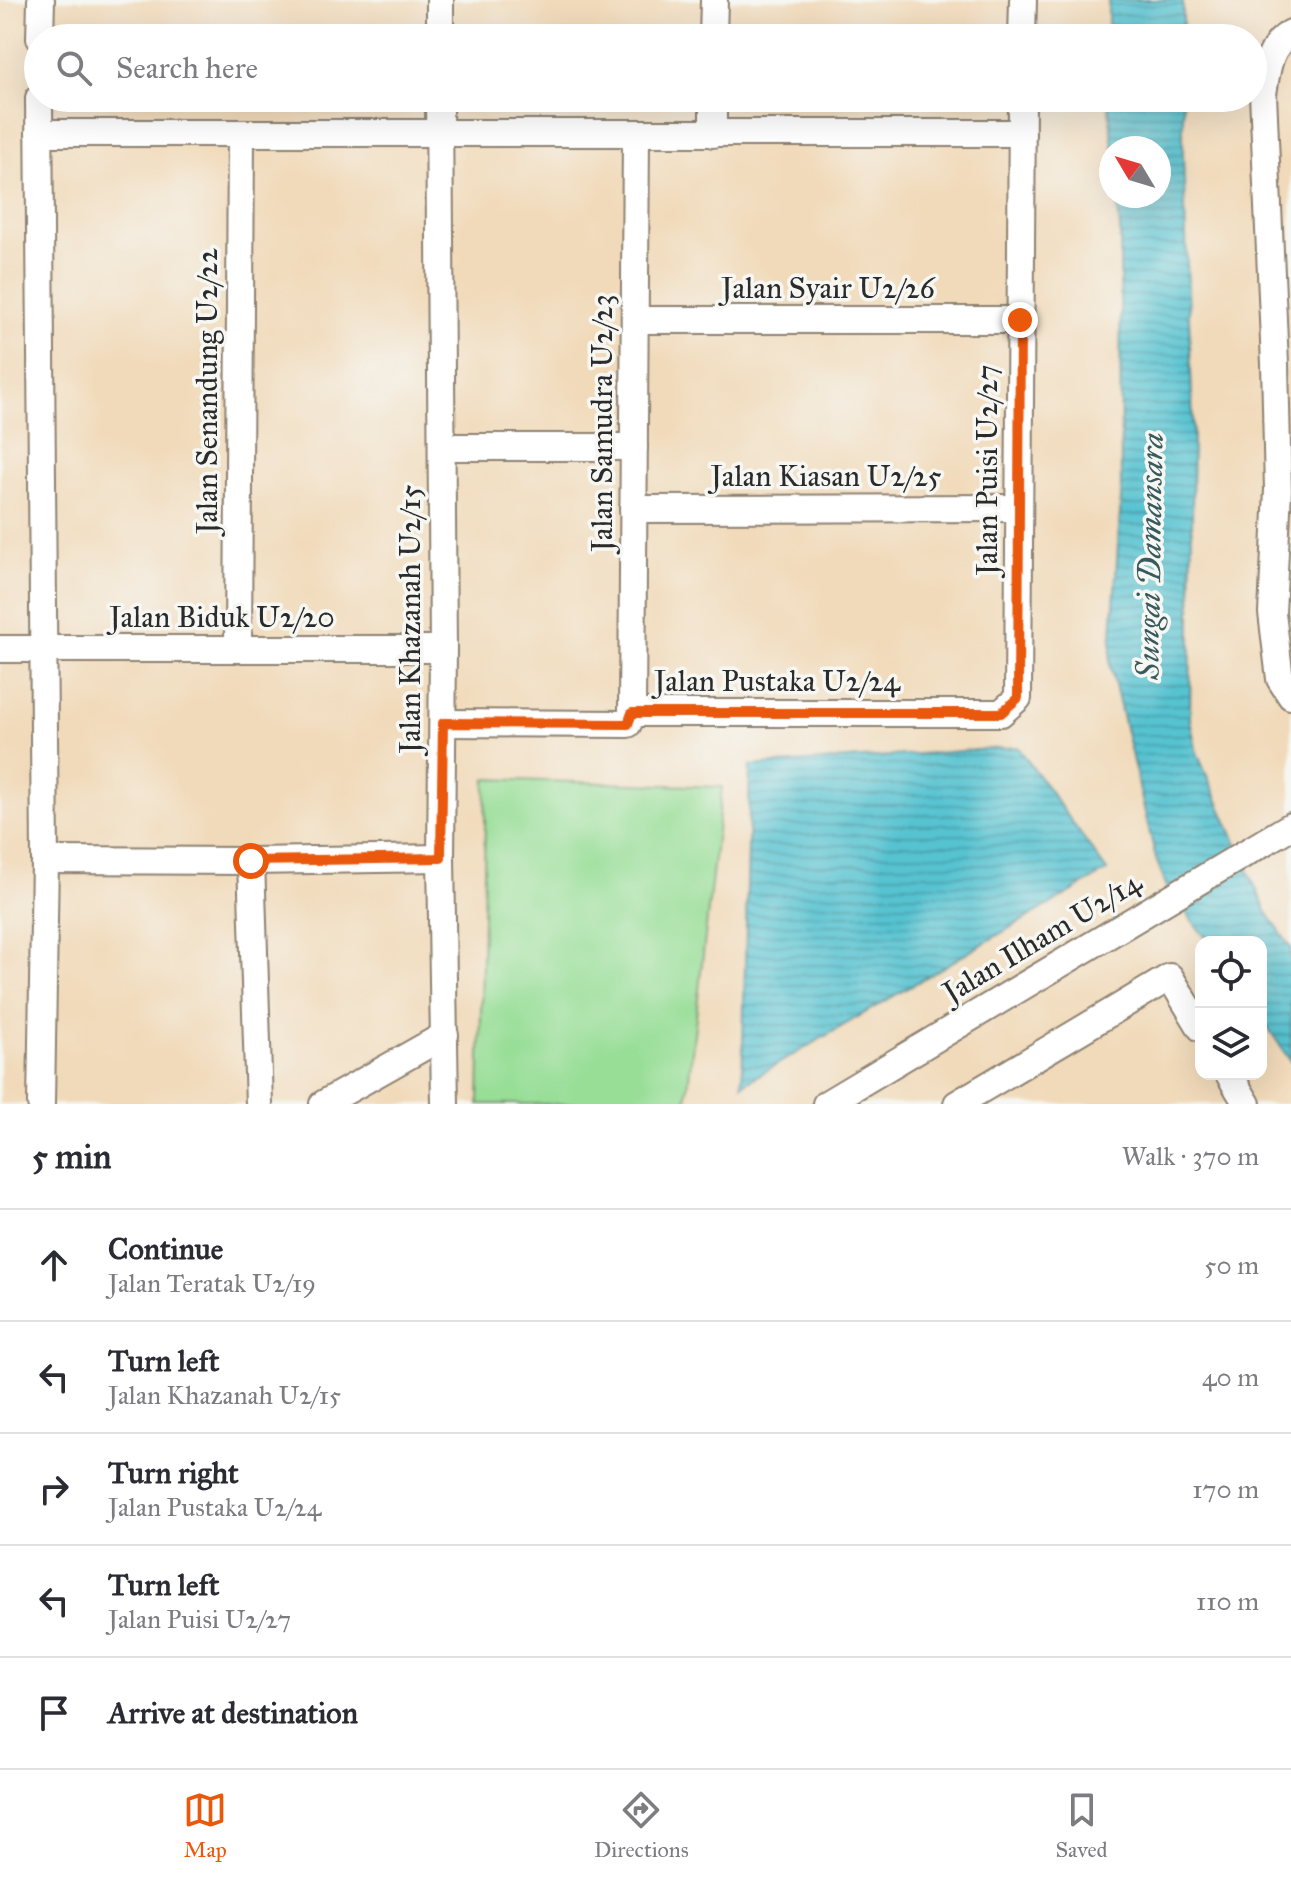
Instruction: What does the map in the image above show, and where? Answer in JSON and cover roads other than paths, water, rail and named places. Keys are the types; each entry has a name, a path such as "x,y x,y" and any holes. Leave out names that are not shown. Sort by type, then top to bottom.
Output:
{"street":[{"path":"40,24 41,0"},
{"path":"440,0 440,24"},
{"path":"713,24 714,0"},
{"path":"1022,24 1023,0"},
{"path":"1267,69 1279,40 1291,33"},
{"path":"39,112 45,860 41,1104"},
{"name":"Jalan Khazanah U2/15","path":"439,112 443,447 441,858 445,1104"},
{"path":"713,112 713,134"},
{"name":"Jalan Puisi U2/27","path":"1018,698 1022,112"},
{"path":"1264,112 1275,364 1284,486 1286,606 1280,679 1291,696"},
{"path":"39,133 1022,133"},
{"name":"Jalan Senandung U2/22","path":"238,649 241,133"},
{"name":"Jalan Samudra U2/23","path":"632,713 636,134"},
{"name":"Jalan Syair U2/26","path":"635,320 1020,320"},
{"path":"443,447 634,447"},
{"name":"Jalan Kiasan U2/25","path":"633,509 1019,508"},
{"name":"Jalan Biduk U2/20","path":"0,649 443,649"},
{"name":"Jalan Pustaka U2/24","path":"443,723 628,724 632,713 1001,713 1018,698"},
{"name":"Jalan Ilham U2/14","path":"826,1104 1291,826"},
{"path":"45,860 441,858"},
{"path":"251,861 259,1104"},
{"path":"957,1104 998,1094 1170,977 1195,1018"},
{"path":"323,1104 445,1035"},
{"path":"1233,1080 1247,1104"}],"water":[{"path":"1108,0 1183,0 1183,24 1108,24"},
{"name":"Sungai Damansara","path":"1109,112 1183,112 1193,424 1190,720 1197,753 1266,911 1291,948 1291,1062 1267,1026 1267,936 1204,936 1168,890 1156,859 1110,664 1121,499 1118,208 1171,208 1171,136 1112,136"},
{"path":"1018,747 1107,871 742,1085 750,766"}]}
